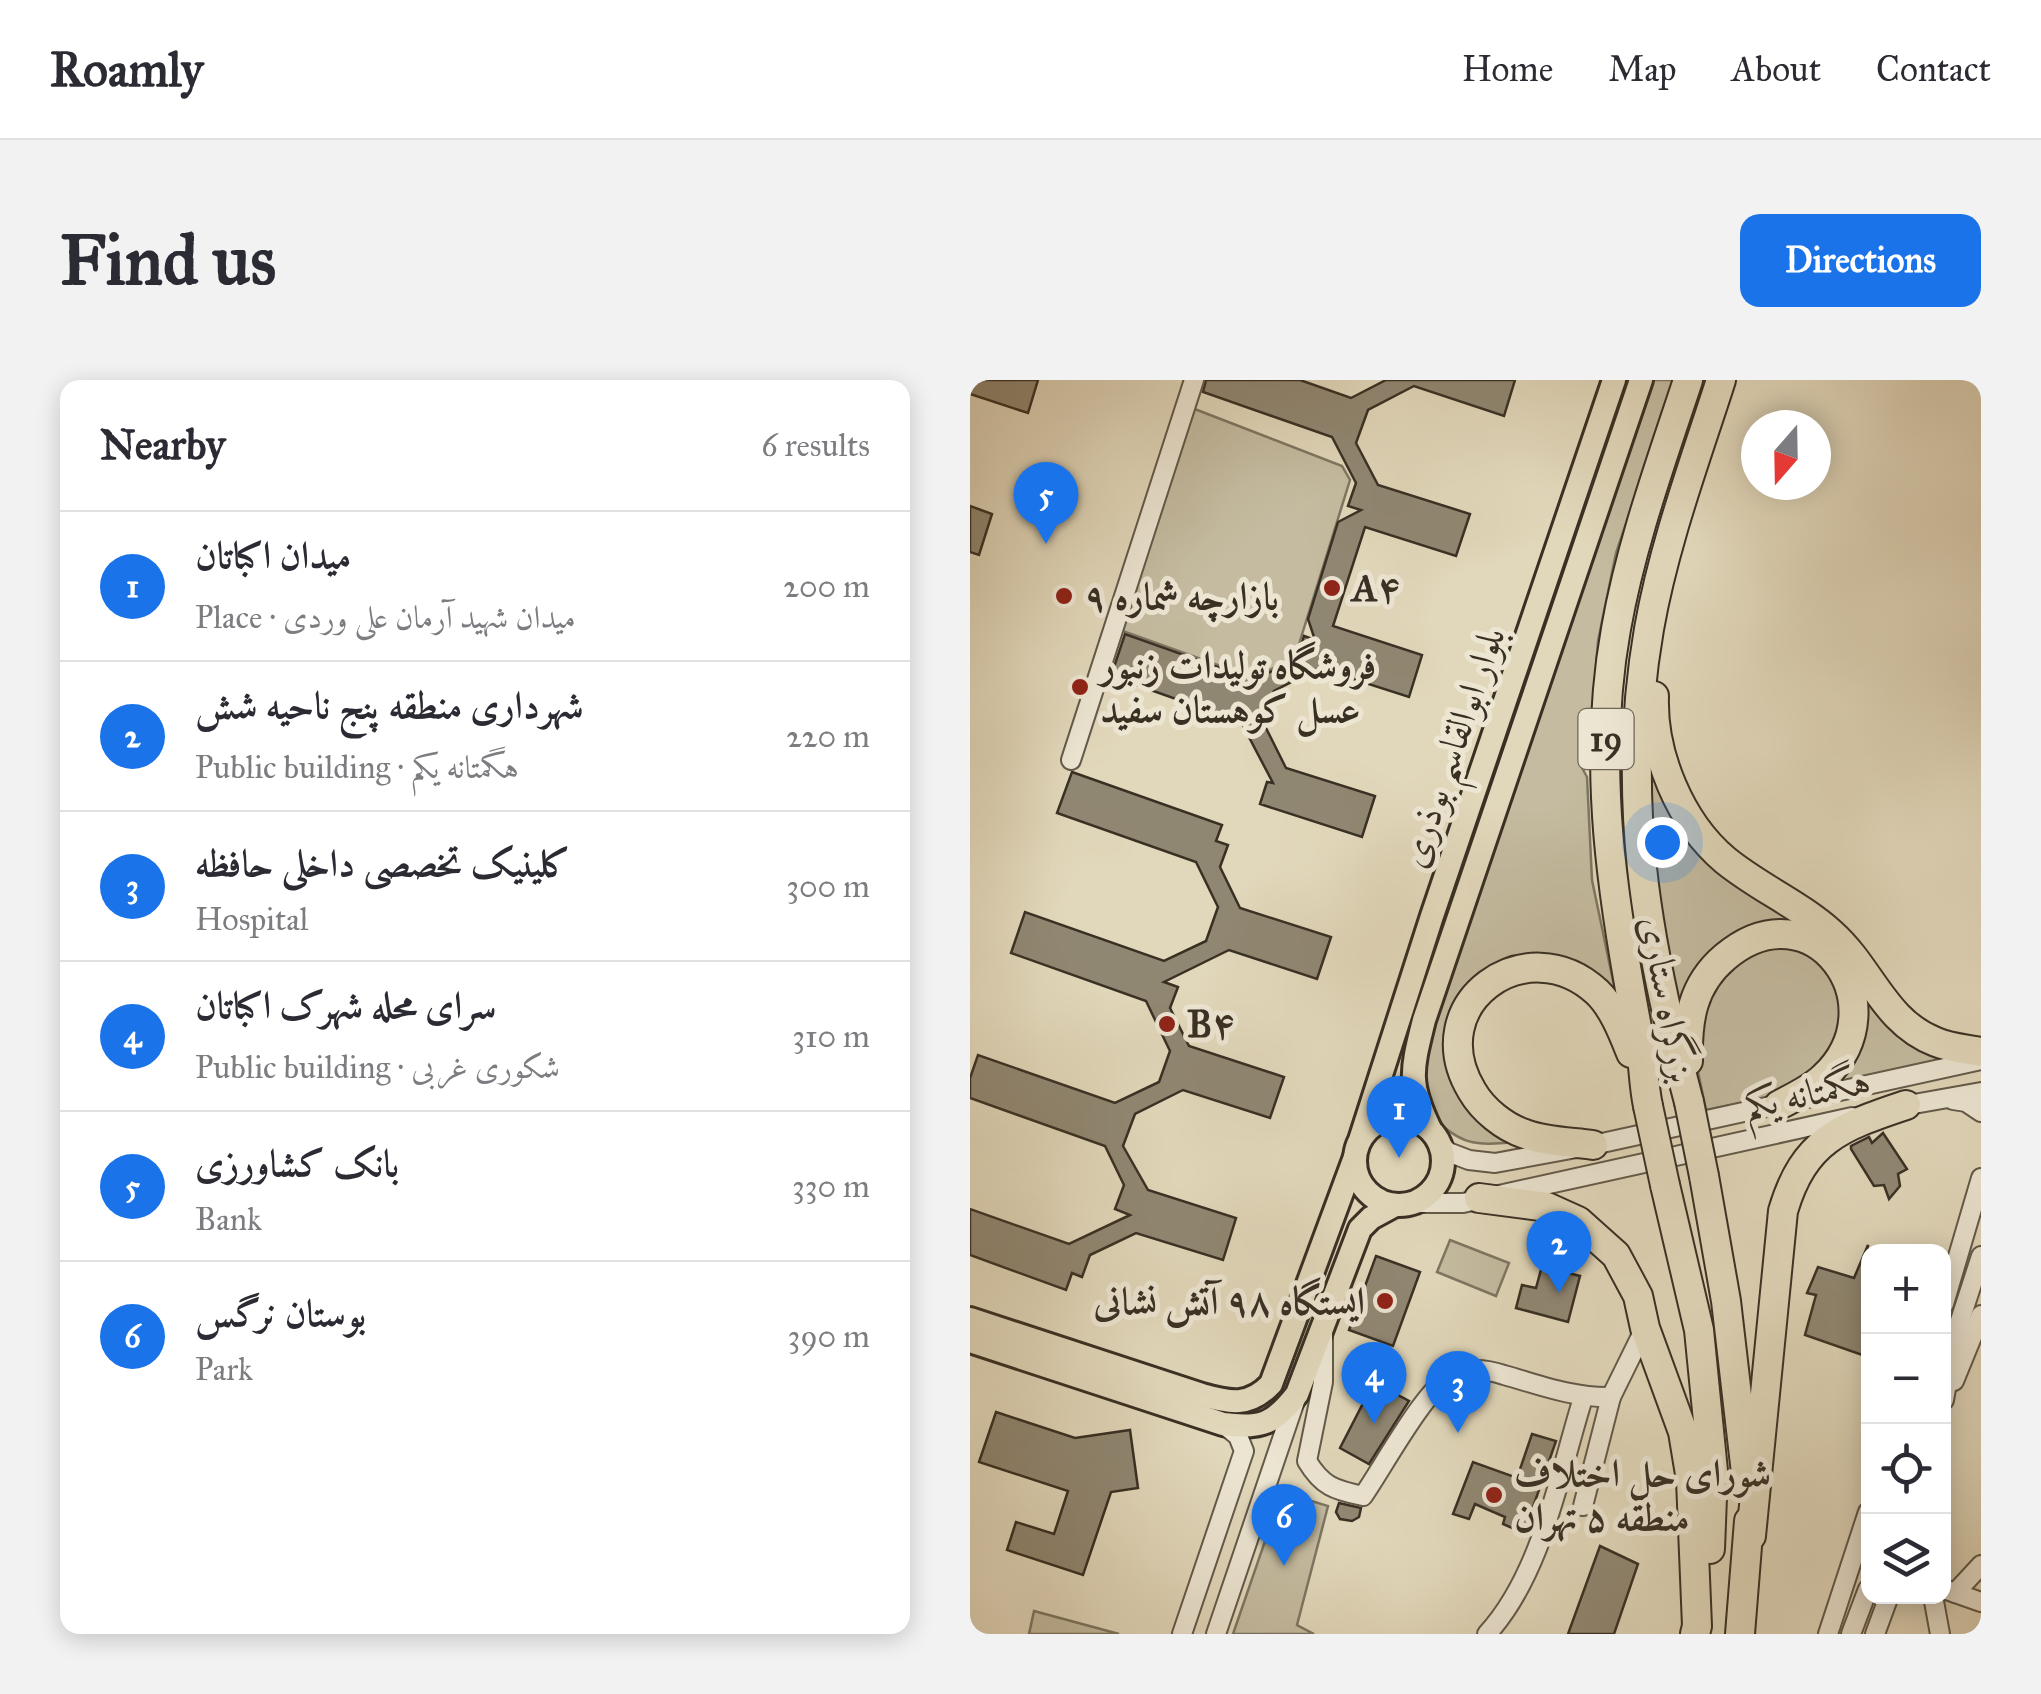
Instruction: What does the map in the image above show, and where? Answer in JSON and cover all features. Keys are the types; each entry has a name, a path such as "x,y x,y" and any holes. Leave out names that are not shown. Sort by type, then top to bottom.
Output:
{"highway":[{"name":"بزرگراه ستاری","path":"1688,380 1627,574 1609,687 1605,754 1607,832 1620,939 1641,1044 1646,1094 1699,1330 1712,1471 1712,1542 1696,1631"},
{"name":"بزرگراه ستاری","path":"1721,380 1649,626 1634,759 1641,880 1665,1013 1704,1176 1726,1301 1751,1536 1740,1634"},
{"path":"1664,565 1654,724 1668,775 1690,820 1723,858 1812,917 1838,940 1900,1022 1940,1044 1981,1052"},
{"path":"1689,1102 1688,1027 1696,992 1704,978 1731,952 1778,933 1810,941 1839,962 1851,992 1852,1010 1846,1046 1838,1061 1814,1085 1779,1105"},
{"path":"1594,1144 1526,1135 1490,1113 1476,1099 1458,1059 1457,1036 1463,1013 1475,994 1494,978 1518,971 1543,969 1572,975 1598,993 1612,1012 1646,1094"},
{"path":"1751,1536 1774,1283 1783,1211 1791,1185 1819,1144 1853,1122 1906,1105"},
{"path":"1480,1198 1548,1208 1578,1221 1616,1255 1638,1296 1686,1448 1691,1480 1696,1631"}],"main road":[{"name":"بلوار ابوالقاسم بوذری","path":"970,1319 1230,1403 1246,1402 1270,1384 1358,1147 1427,930 1627,382"},
{"name":"بلوار ابوالقاسم بوذری","path":"1434,1135 1414,1096 1412,1065 1627,382"},
{"path":"1427,930 1451,939"},
{"path":"970,1341 1222,1424 1265,1424 1283,1413 1298,1394 1360,1230 1371,1218 1426,1196 1442,1171 1443,1156 1434,1135 1413,1119 1394,1117 1375,1124 1358,1147 1356,1174 1378,1200 1403,1204"}],"street":[{"path":"1071,760 1194,380"},
{"name":"هگمتانه یکم","path":"1434,1135 1448,1152 1469,1160 1495,1163 1981,1060"},
{"name":"هگمتانه یکم","path":"1403,1204 1463,1203 1906,1105 1981,1092"},
{"path":"1942,1098 1966,1102 1981,1112"},
{"path":"1951,1280 1981,1178"},
{"path":"1951,1360 1981,1256"},
{"path":"1951,1385 1981,1316"},
{"path":"1323,1327 1323,1382 1307,1461 1319,1481 1343,1492 1363,1496 1420,1410 1448,1377 1472,1369 1582,1398 1611,1397"},
{"path":"1583,1506 1611,1397 1646,1328"},
{"path":"1216,1634 1298,1394"},
{"path":"1487,1634 1510,1610 1531,1565 1582,1398"},
{"path":"1182,1634 1244,1452 1238,1436 1222,1424"},
{"path":"1828,1634 1867,1514"},
{"path":"1951,1589 1981,1566"},
{"path":"1951,1592 1981,1602"},
{"path":"1851,1634 1862,1604"},
{"path":"1875,1634 1886,1604"},
{"path":"1934,1604 1940,1634"}],"shaded area":[{"path":"1649,380 1674,380 1616,553 1598,641 1591,731 1585,734 1580,764 1587,777 1592,880 1617,1000 1510,965 1451,1040 1516,1142 1468,1141 1429,1114 1422,1059"},
{"path":"1192,408 1342,466 1350,480 1295,657 1254,678 1117,629"},
{"path":"1650,678 1681,811 1818,927 1762,930 1682,1020 1648,890"},
{"path":"1760,944 1818,953 1846,1001 1838,1049 1789,1093 1706,1110 1693,1048 1709,985"},
{"path":"1860,973 1968,1055 1821,1086"},
{"path":"1450,1240 1509,1263 1496,1296 1437,1272"},
{"path":"1282,1492 1328,1506 1297,1625 1314,1634 1233,1634"},
{"path":"1034,1611 1119,1634 1029,1634"}],"building":[{"path":"970,380 1038,380 1028,413 970,394"},
{"name":"A۴","path":"1206,380 1300,380 1351,398 1386,380 1515,380 1504,416 1414,386 1368,410 1356,443 1378,485 1470,514 1456,556 1365,527 1333,626 1422,655 1409,697 1319,668 1274,691 1263,722 1286,768 1375,796 1362,837 1260,804 1267,782 1273,783 1241,722 1111,676 1125,634 1254,680 1297,659 1304,636 1315,640 1308,619 1338,522 1361,510 1348,506 1356,483 1332,437 1203,392"},
{"path":"970,506 992,514 979,555 970,552"},
{"name":"B۴","path":"1072,772 1222,825 1216,841 1228,845 1220,867 1240,908 1331,937 1317,979 1229,950 1164,982 1178,987 1170,1008 1189,1046 1284,1077 1270,1118 1183,1090 1135,1114 1123,1146 1148,1190 1236,1218 1223,1260 1136,1233 1090,1255 1082,1277 1072,1273 1066,1290 970,1255 970,1209 1069,1244 1130,1215 1115,1209 1124,1185 1105,1146 970,1098 970,1078 978,1055 1115,1103 1159,1082 1170,1051 1146,1001 1011,953 1025,912 1164,961 1206,941 1218,907 1196,862 1057,813"},
{"path":"1883,1133 1907,1169 1898,1174 1900,1186 1889,1199 1884,1185 1874,1186 1851,1149 1869,1137 1872,1143"},
{"path":"1545,1255 1568,1261 1565,1272 1580,1276 1568,1322 1516,1308 1522,1285 1536,1288"},
{"name":"ایستگاه ۹۸ آتش نشانی","path":"1376,1256 1420,1272 1393,1346 1349,1330"},
{"path":"1861,1262 1861,1355 1805,1335 1816,1295 1807,1293 1818,1267 1854,1278"},
{"path":"1374,1382 1409,1401 1369,1464 1340,1448"},
{"path":"996,1412 1075,1438 1130,1430 1138,1488 1111,1492 1083,1575 1007,1550 1016,1522 1054,1534 1068,1491 979,1462"},
{"path":"1532,1434 1556,1441 1524,1533 1503,1524 1505,1517 1475,1504 1469,1519 1453,1514 1473,1462 1517,1478"},
{"path":"1339,1503 1361,1508 1359,1517 1352,1521 1340,1519 1336,1512"},
{"path":"1600,1546 1638,1564 1614,1634 1568,1634"}],"place":[{"name":"بانک کشاورزی","path":"1046,544"},
{"name":"A۴","path":"1332,588"},
{"name":"بازارچه شماره ۹","path":"1064,596"},
{"name":"فروشگاه تولیدات زنبور عسل کوهستان سفید","path":"1080,687"},
{"name":"B۴","path":"1167,1024"},
{"name":"میدان اکباتان","path":"1399,1158"},
{"name":"شهرداری منطقه پنج ناحیه شش","path":"1559,1293"},
{"name":"ایستگاه ۹۸ آتش نشانی","path":"1385,1301"},
{"name":"سرای محله شهرک اکباتان","path":"1374,1424"},
{"name":"کلینیک تخصصی داخلی حافظه","path":"1458,1433"},
{"name":"شورای حل اختلاف منطقه ۵ تهران","path":"1494,1495"},
{"name":"بوستان نرگس","path":"1284,1566"}]}
